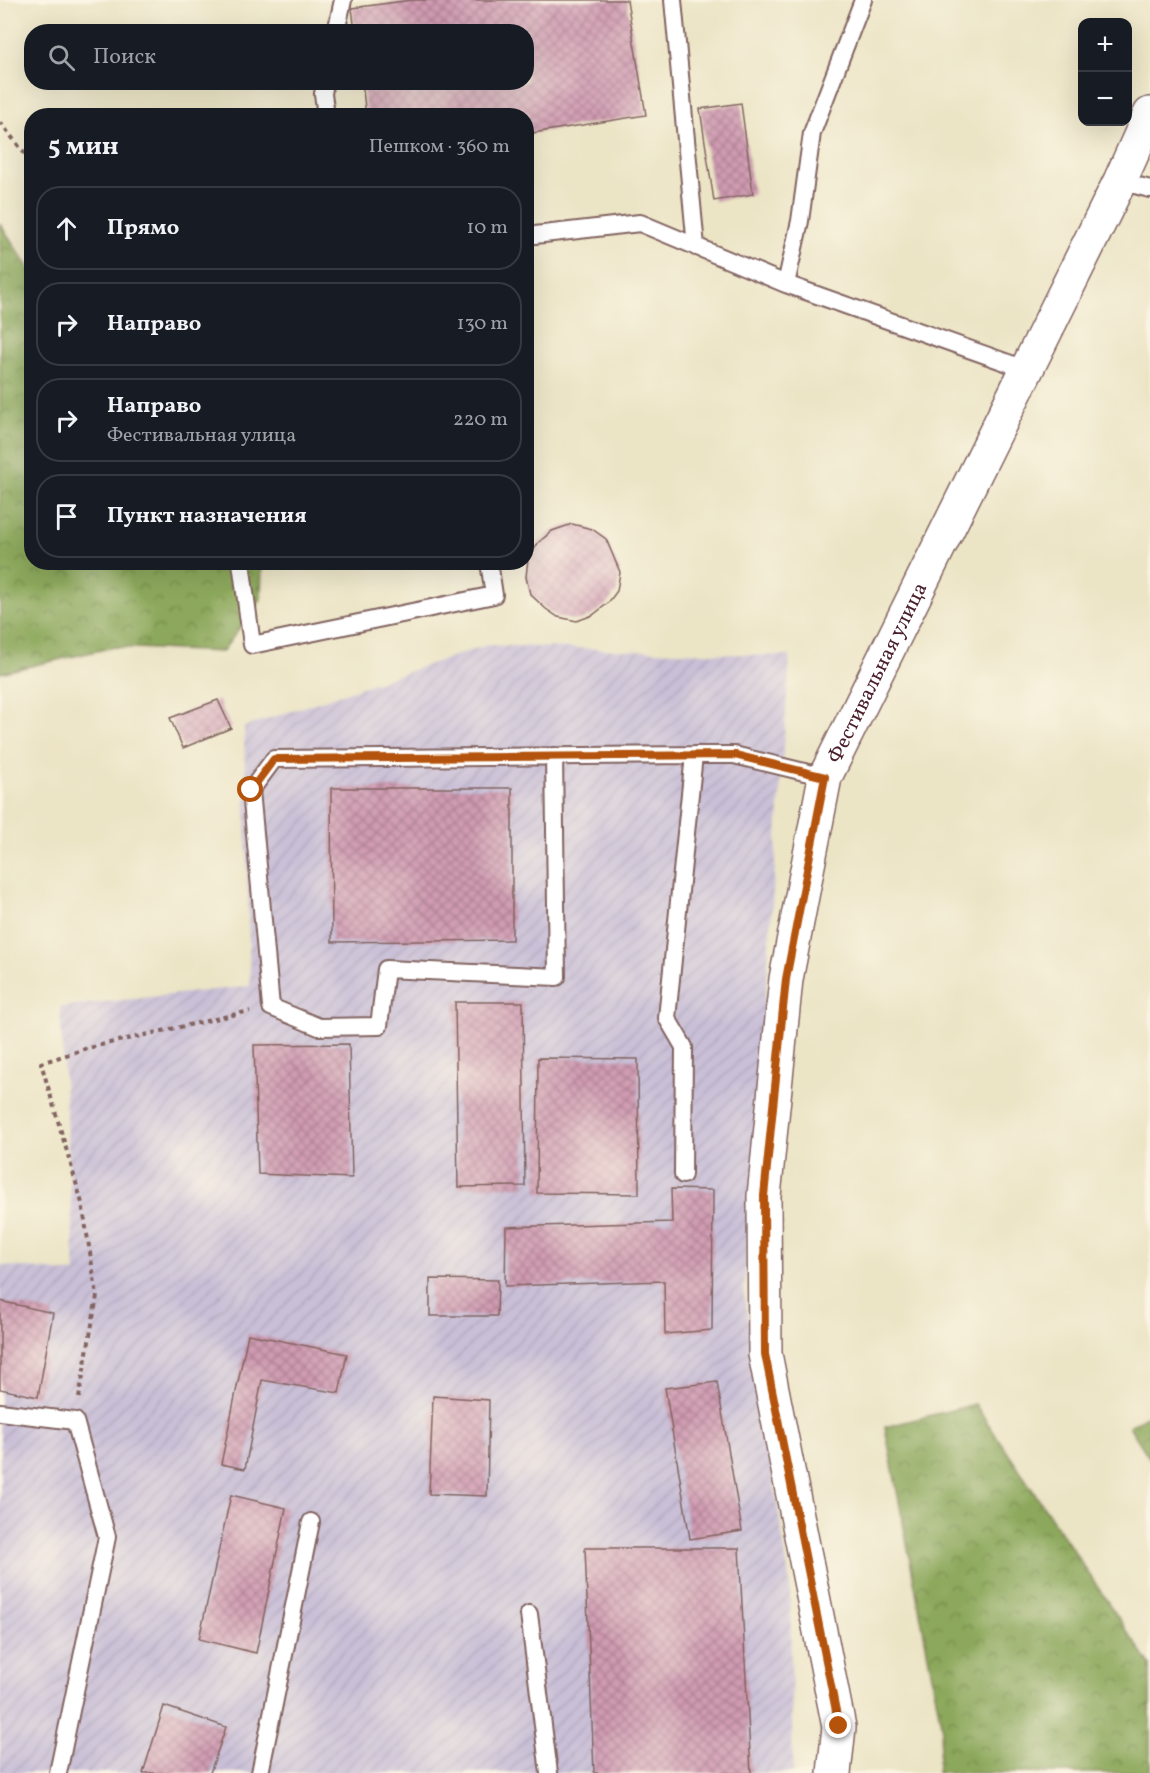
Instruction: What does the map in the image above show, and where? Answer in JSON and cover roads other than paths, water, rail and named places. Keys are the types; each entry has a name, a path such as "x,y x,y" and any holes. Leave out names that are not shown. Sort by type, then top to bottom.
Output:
{"main road":[{"name":"Фестивальная улица","path":"834,1773 839,1726 765,1343 764,1196 786,979 825,777 1025,369 1135,185 1150,114"}],"lane":[{"path":"338,24 343,0"},
{"path":"673,0 696,247"},
{"path":"786,284 800,221 812,133 863,0"},
{"path":"323,90 325,108"},
{"path":"534,235 640,223 786,284 1025,369"},
{"path":"242,570 252,645 494,595 490,570"},
{"path":"683,1175 684,1047 667,1018 694,755"},
{"path":"554,756 557,977 386,969 379,1026 319,1027 271,1007 251,790 274,759 554,756 735,755 825,777"},
{"path":"0,1412 75,1421 107,1536 58,1773"},
{"path":"260,1773 311,1522"},
{"path":"529,1614 549,1773"}]}
